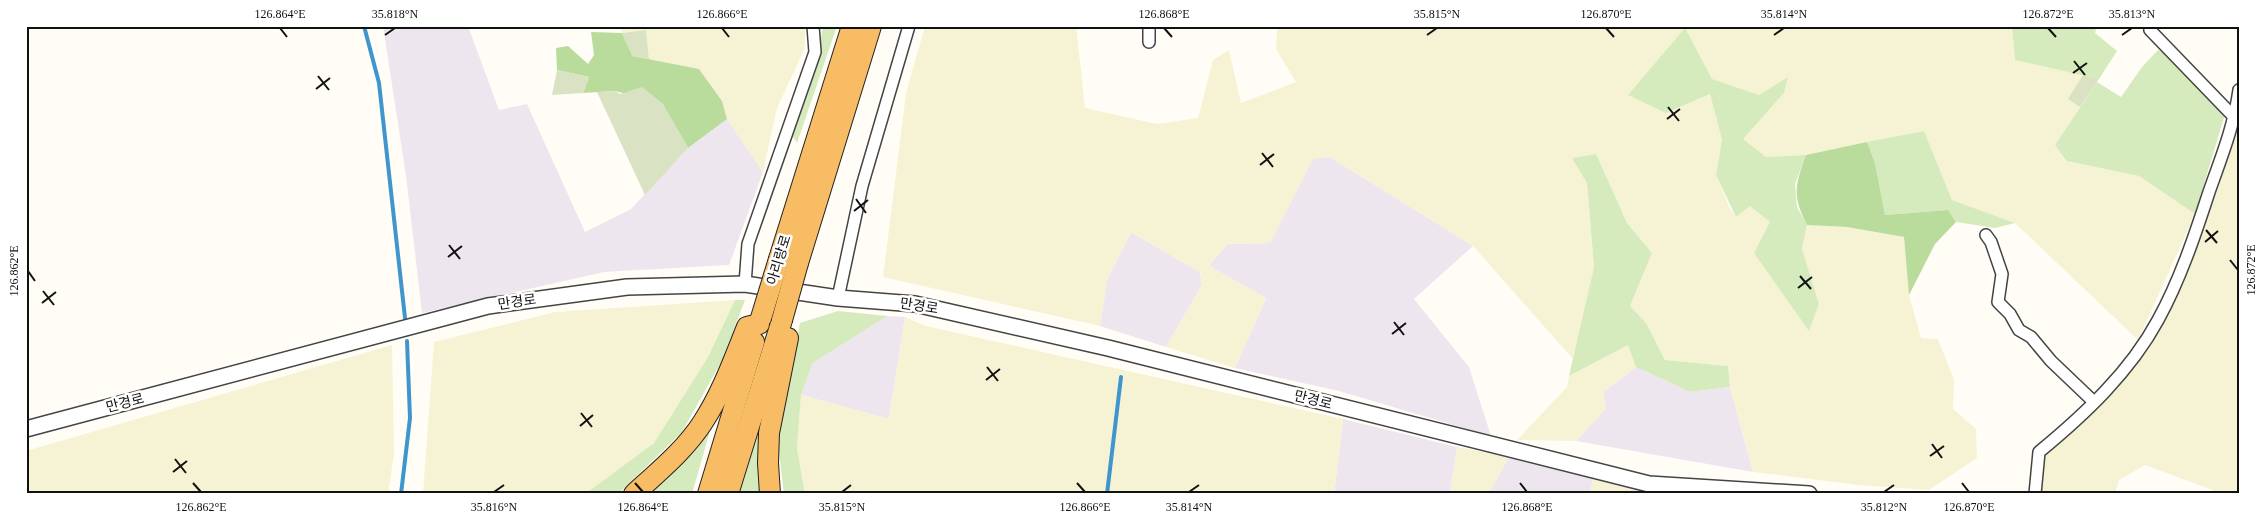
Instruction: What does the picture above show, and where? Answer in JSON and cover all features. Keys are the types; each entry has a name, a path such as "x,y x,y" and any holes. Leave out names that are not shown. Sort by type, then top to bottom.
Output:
{"highway":[{"name":"아리랑로","path":"728,494 780,324 788,261 852,26"},
{"name":"아리랑로","path":"708,494 760,321 788,261 871,26"},
{"path":"634,494 666,465 703,422 728,376 747,327 760,321"},
{"path":"770,494 769,433 788,333 780,324"}],"street":[{"path":"745,284 748,244 815,52 813,26"},
{"path":"838,298 862,186 909,26"},
{"path":"1149,26 1149,42"},
{"path":"2152,26 2150,30 2237,118"},
{"path":"2034,494 2039,452 2079,419 2127,365 2158,320 2192,242 2237,118 2239,90"},
{"path":"1986,235 1991,242 2002,274 1998,302 2010,314 2019,330 2031,337 2051,361 2094,402"},
{"name":"만경로","path":"26,429 488,306 627,287 745,284 838,298 915,304 1115,350 1650,484 1809,494"}],"shaded area":[{"path":"383,26 468,26 499,110 527,104 585,232 631,209 688,148 727,119 763,172 729,265 604,272 422,313 406,176"},
{"path":"620,26 805,26 805,48 777,108 763,172 727,119 722,101 699,69 649,59 646,30 622,33"},
{"path":"925,26 1076,26 1085,108 1157,124 1198,118 1213,60 1229,50 1241,103 1296,82 1276,49 1277,26 2012,26 2016,60 2083,75 2069,99 2080,107 2055,145 2065,161 2139,176 2195,214 2138,340 2015,223 1952,200 1924,131 1806,155 1766,157 1742,139 1784,93 1787,78 1759,95 1711,79 1684,28 1666,113 1710,94 1722,140 1716,175 1730,209 1736,217 1750,205 1770,222 1809,330 1819,304 1802,249 1807,225 1847,227 1904,237 1909,295 1921,338 1938,339 1954,380 1953,409 1976,429 1977,458 1929,490 1858,485 1753,472 1730,387 1728,366 1665,360 1646,323 1630,306 1652,253 1627,223 1595,154 1573,158 1587,183 1594,267 1573,359 1473,246 1330,157 1313,159 1270,243 1227,244 1209,266 1266,298 1235,368 1166,347 1202,285 1200,272 1131,232 1107,280 1100,326 883,277 906,93"},
{"path":"2239,122 2239,494 2223,494 2145,465 2119,480 2115,494 2039,494 2044,455 2082,424 2141,358 2175,297 2213,202"},
{"path":"1330,157 1473,246 1414,299 1469,367 1491,436 1339,391 1235,368 1266,298 1209,266 1227,244 1270,243 1313,158"},
{"path":"1131,232 1200,272 1202,285 1166,347 1100,326 1107,280"},
{"path":"735,300 708,357 654,443 585,494 423,494 434,342 555,312"},
{"path":"887,316 905,317 889,419 801,395 813,363"},
{"path":"905,317 926,326 1343,419 1334,494 805,494 797,448 801,395 889,419"},
{"path":"392,345 394,454 388,494 26,494 26,451"},
{"path":"1628,345 1636,367 1603,392 1606,408 1576,441 1517,440 1567,387 1569,376"},
{"path":"1636,367 1690,392 1730,387 1753,472 1576,441 1606,408 1603,392"},
{"path":"1343,419 1457,447 1450,494 1334,494"},
{"path":"1457,447 1509,457 1488,494 1450,494"},
{"path":"1509,457 1593,479 1590,494 1488,494"},
{"path":"1593,479 1692,494 1590,494"}],"green space":[{"path":"823,26 837,26 797,143 792,135 820,44"},
{"path":"2012,26 2097,26 2095,33 2117,51 2099,79 2015,60"},
{"path":"1685,28 1712,79 1759,95 1788,77 1784,93 1743,139 1766,157 1806,155 1795,184 1797,207 1807,225 1802,249 1819,304 1809,331 1754,253 1770,222 1750,206 1736,217 1716,175 1722,140 1710,94 1666,113 1628,95"},
{"path":"646,30 649,59 632,56 622,33"},
{"path":"591,32 622,33 633,56 699,69 722,101 727,119 688,148 662,103 615,91 583,93 589,77 557,70 556,48 568,46 588,64 594,55"},
{"path":"2158,50 2164,52 2225,114 2195,214 2139,176 2066,161 2055,145 2097,82 2121,97 2142,67"},
{"path":"557,70 589,77 583,93 552,95"},
{"path":"2083,75 2099,79 2080,107 2068,99"},
{"path":"642,87 662,103 688,148 645,195 597,92 615,91 620,94"},
{"path":"1924,131 1952,200 2015,223 1995,228 1956,222 1948,210 1885,215 1875,163 1867,142"},
{"path":"1867,142 1875,163 1885,215 1948,210 1956,222 1935,244 1909,295 1904,237 1847,227 1807,225 1799,206 1797,190 1799,175 1806,155"},
{"path":"1596,154 1627,223 1652,253 1630,306 1646,323 1665,360 1728,366 1730,387 1690,392 1636,367 1628,345 1569,376 1594,267 1587,183 1572,158"},
{"path":"735,300 745,300 721,362 682,432 618,494 585,494 654,443 708,357"},
{"path":"838,311 887,316 813,363 801,395 797,448 805,494 784,494 778,443 800,323"},
{"path":"759,424 762,494 738,494"},
{"path":"711,427 692,494 649,494 669,477"}],"waterway":[{"path":"364,26 379,83 405,318"},
{"path":"401,494 410,418 407,341"},
{"path":"1107,494 1121,377"}]}
